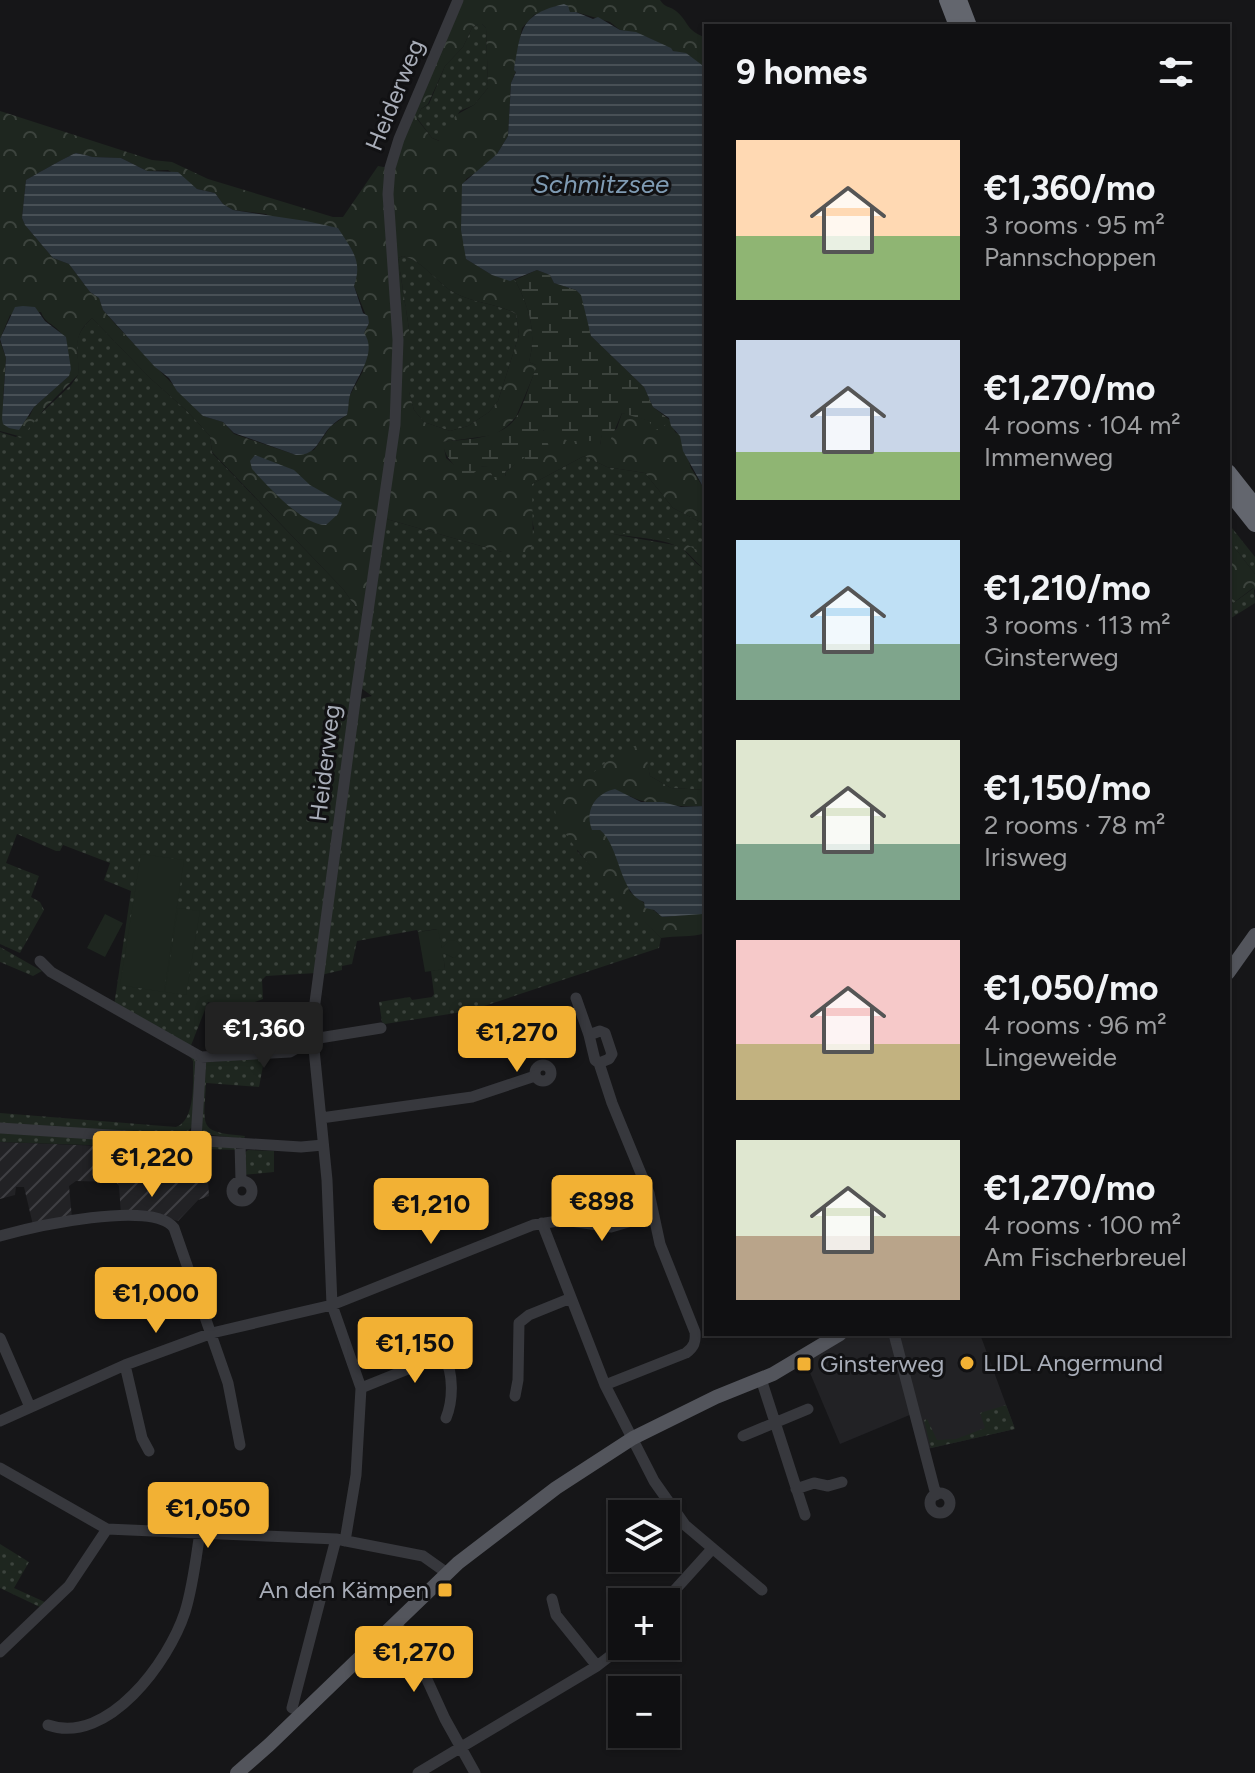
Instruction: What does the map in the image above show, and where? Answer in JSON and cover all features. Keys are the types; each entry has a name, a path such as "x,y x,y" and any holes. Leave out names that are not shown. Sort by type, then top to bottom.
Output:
{"highway":[{"path":"947,0 956,24"},
{"path":"959,0 968,24"},
{"path":"1230,475 1255,506"},
{"path":"1230,493 1255,524"}],"main road":[{"path":"1230,971 1255,938"},
{"path":"237,1773 447,1573 556,1488 633,1438 716,1397 761,1379 836,1336"}],"street":[{"name":"Heiderweg","path":"292,1708 341,1540 356,1475 361,1388 332,1305 323,1145 313,1039 356,694 395,425 398,340 388,194 390,168 399,139 458,0"},
{"path":"40,961 51,972 201,1057 290,1052 313,1039 381,1028"},
{"path":"576,998 595,1060 599,1063 649,1193 660,1244 696,1340 693,1348 686,1353 605,1385"},
{"path":"589,1035 600,1031 605,1033 612,1054 609,1059 599,1063"},
{"path":"196,1140 201,1057"},
{"path":"321,1118 472,1097 535,1076"},
{"path":"0,1128 301,1147 323,1145"},
{"path":"240,1143 241,1181"},
{"path":"0,1421 125,1365 212,1333 332,1305 542,1223 564,1220 611,1227 652,1215"},
{"path":"0,1236 72,1220 125,1216 164,1218 174,1228 212,1333 228,1383 240,1445"},
{"path":"542,1223 605,1385 667,1503 685,1525 762,1590"},
{"path":"515,1396 519,1323 529,1315 571,1298"},
{"path":"895,1336 936,1495"},
{"path":"0,1338 30,1407"},
{"path":"361,1388 444,1357 449,1369 451,1406 446,1418"},
{"path":"125,1365 142,1438 149,1451"},
{"path":"761,1379 805,1515"},
{"path":"743,1436 808,1409"},
{"path":"0,1468 107,1529 341,1540 423,1556 447,1573"},
{"path":"796,1489 814,1483 828,1486 842,1482"},
{"path":"0,1652 69,1586 107,1529"},
{"path":"48,1725 70,1729 102,1721 142,1684 173,1639 184,1614 200,1532"},
{"path":"677,1588 712,1549"},
{"path":"552,1599 556,1615 597,1666"},
{"path":"395,1623 408,1638 445,1719 475,1773"},
{"path":"418,1773 608,1658"}],"shaded area":[{"path":"0,1142 206,1150 209,1196 198,1200 178,1221 160,1216 121,1215 116,1182 76,1181 69,1186 72,1218 33,1225 24,1187 16,1187 15,1195 0,1199"},
{"path":"847,1336 893,1336 912,1414 840,1444 805,1361"},
{"path":"896,1336 981,1336 1015,1429 923,1450"}],"green space":[{"path":"459,0 660,0 676,11 694,32 704,37 704,67 649,38 620,30 610,22 556,6 534,15 522,28 516,71 511,83 508,136 497,154 466,179 462,211 466,259 492,275 515,280 520,290 532,330 529,362 536,365 536,369 516,417 506,427 494,435 443,442 446,458 457,467 489,466 493,477 506,476 505,472 550,426 604,424 600,445 617,428 622,413 653,422 671,421 675,432 680,435 691,468 704,489 704,524 673,508 645,473 607,467 584,456 532,484 533,544 529,551 520,555 383,518 397,425 391,168","holes":["482,24 486,28 488,88 474,105 456,115 439,141 432,138 417,119 421,109 428,104 445,66 463,47 472,28","403,256 455,293 516,314 519,335 498,401 489,412 468,426 450,431 424,422 414,410 409,392 409,329 398,258"]},
{"path":"478,24 486,28 488,88 474,105 460,111 440,141 432,138 417,118 421,109 429,104 445,66 463,47 472,28"},
{"path":"0,111 152,160 172,162 208,179 333,217 343,217 378,166 389,168 396,339 394,424 365,620 343,589 212,452 210,436 92,318 78,338 78,375 22,437 0,431 0,341 6,358 3,399 29,417 34,407 69,376 68,352 63,336 41,312 10,315 0,339","holes":["76,153 121,158 147,171 168,170 197,189 215,193 223,204 233,210 266,214 355,281 354,286 369,323 364,333 363,371 349,397 347,415 331,426 314,450 296,455 234,434 223,422 203,416 117,326 103,310 99,298 90,292 69,264 53,258 25,225 22,218 26,180"]},
{"path":"403,256 417,262 455,293 516,314 519,335 498,401 489,412 468,426 450,431 424,422 414,410 409,392 409,329 398,258"},
{"path":"537,270 550,275 554,283 582,295 591,336 644,387 653,407 671,421 658,430 649,421 622,413 607,448 600,446 603,424 591,441 569,441 553,435 550,427 543,431 550,449 539,467 524,468 525,457 505,472 506,477 493,477 488,466 482,466 468,478 461,477 442,442 483,437 511,424 520,411 536,369 536,365 529,362 532,340 530,320 515,280"},
{"path":"92,318 210,436 212,453 343,589 365,620 317,973 266,976 262,980 263,999 252,1003 252,1007 225,1008 208,1002 190,1048 114,1006 131,891 104,880 110,863 63,845 60,851 56,851 17,834 6,863 39,876 31,897 40,902 44,910 20,953 0,944 0,432 16,437 71,385 78,375 78,338"},
{"path":"584,456 607,467 645,473 673,508 704,524 704,551 699,552 683,543 612,534 680,546 704,569 704,790 671,788 650,776 644,749 577,851 661,938 659,948 469,1011 385,1024 379,1002 432,997 431,971 445,968 442,952 454,958 442,949 437,929 417,930 357,941 352,964 321,975 360,699 372,696 361,688 383,518 502,552 534,529 530,510 532,484"},
{"path":"1230,526 1255,557 1255,574 1230,542"},
{"path":"589,532 648,535 683,543 704,551 704,568 677,546 634,536"},
{"path":"1230,542 1255,574 1255,590 1253,588 1230,605"},
{"path":"1254,588 1255,603 1230,619 1230,606"},
{"path":"640,745 645,749 650,776 671,788 704,790 704,806 656,804 630,796 600,830 609,837 630,892 662,917 688,914 704,908 704,933 661,938 581,855 558,819 555,806 608,761"},
{"path":"141,854 184,860 164,992 120,985"},
{"path":"178,908 200,911 186,995 165,992"},
{"path":"105,914 123,923 105,957 87,948"},
{"path":"438,929 442,948 455,940 462,947 461,952 454,958 443,953 445,969 425,972 418,932"},
{"path":"0,947 42,971 33,976 0,962"},
{"path":"138,1027 196,1058 192,1127 184,1135 0,1124 0,1113 176,1127 182,1123 192,1098 193,1061 189,1055"},
{"path":"265,1055 259,1087 206,1083 204,1110 207,1125 218,1132 245,1136 244,1139 204,1134 201,1129 202,1068 207,1061"},
{"path":"0,1133 236,1145 236,1150 0,1142"},
{"path":"248,1150 274,1151 274,1172 242,1175 244,1153"},
{"path":"1006,1405 1015,1429 931,1448 924,1420 927,1419 937,1440 956,1439 985,1428 980,1413"},
{"path":"0,1544 29,1562 14,1588 47,1603 42,1608 0,1588"}],"water":[{"name":"Schmitzsee","path":"564,4 570,12 593,19 598,17 620,30 636,32 673,51 686,53 704,66 704,488 669,418 653,407 644,387 591,336 581,295 576,290 554,283 550,275 537,270 510,281 492,275 466,259 461,230 462,184 497,154 508,136 511,83 516,72 521,34 531,19"},
{"path":"76,153 121,158 147,171 178,172 197,189 215,193 223,204 233,210 338,228 357,262 354,286 363,313 368,316 369,323 364,333 369,348 350,395 347,415 330,427 313,450 296,455 234,433 223,422 203,416 103,310 99,298 90,292 69,264 53,258 25,225 22,218 26,180"},
{"path":"15,307 35,307 45,321 66,337 71,369 69,376 34,407 19,430 3,424 6,358 0,339"},
{"path":"255,455 294,470 310,485 342,503 338,514 326,525 296,512 252,469 250,461"},
{"path":"615,789 641,802 663,802 681,807 704,806 702,914 662,917 654,910 645,908 644,902 629,889 607,837 600,830 592,830 590,823 593,804"}],"place":[{"name":"LIDL Angermund","path":"967,1363"},
{"name":"Ginsterweg","path":"804,1364"},
{"name":"An den Kämpen","path":"445,1590"}]}
